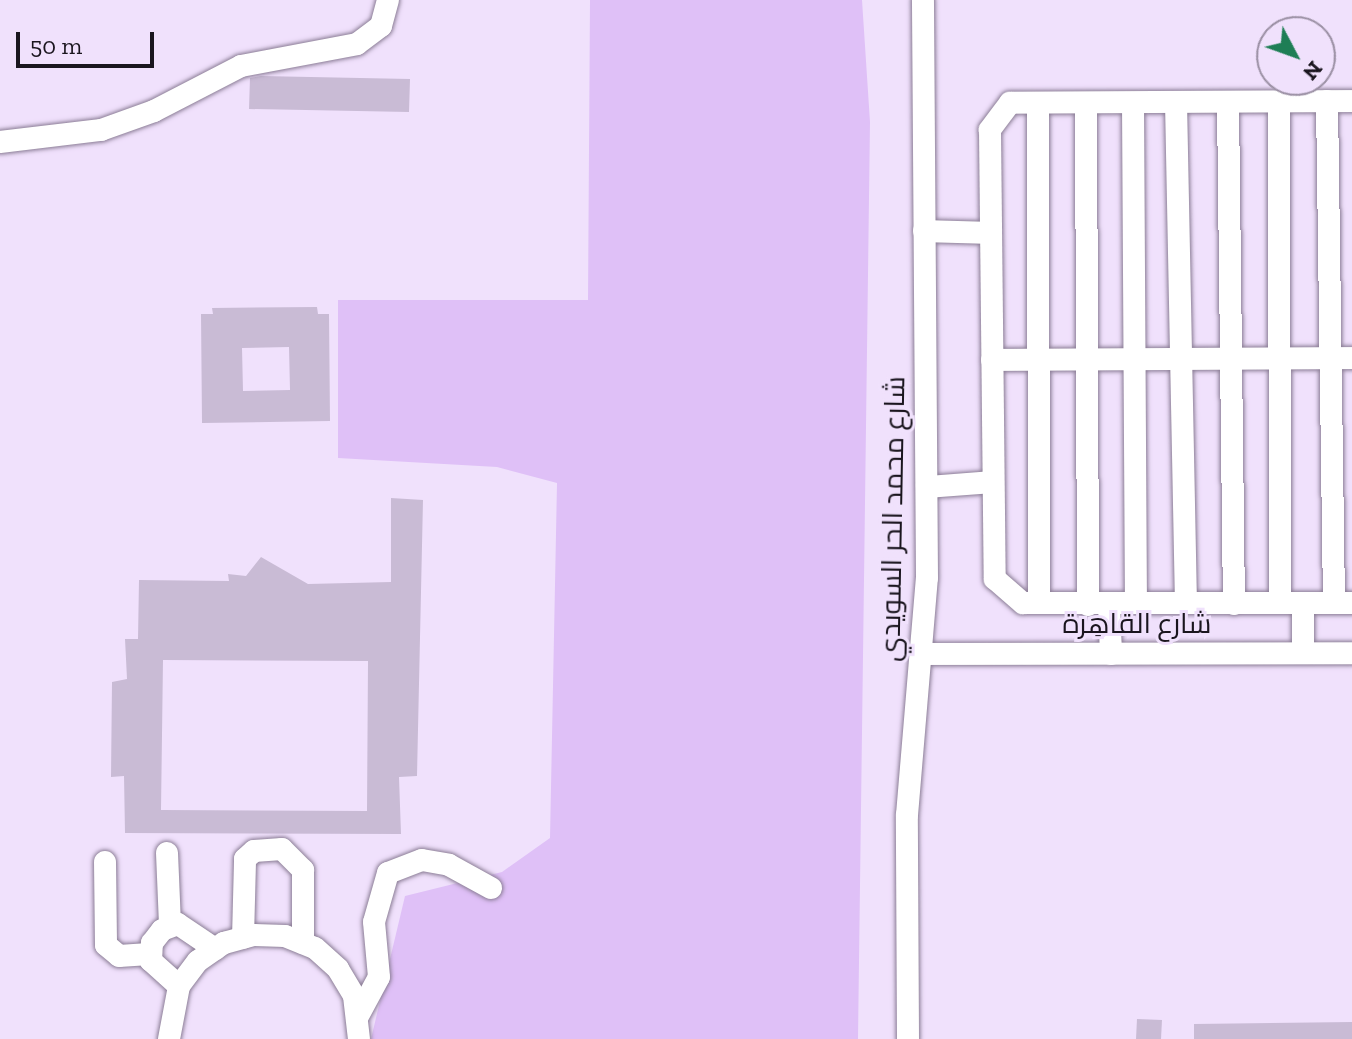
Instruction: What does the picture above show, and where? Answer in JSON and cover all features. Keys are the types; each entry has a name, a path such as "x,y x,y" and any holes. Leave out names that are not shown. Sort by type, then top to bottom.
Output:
{"street":[{"path":"0,142 101,130 154,111 241,66 357,44 381,26 388,0"},
{"name":"شارع محمد الحر السويدي","path":"908,1039 907,815 923,654 927,487 923,0"},
{"path":"1327,101 1341,358 1343,603 1023,603 995,579 990,130 1010,103 1133,103 1176,102 1279,102 1327,101 1352,101"},
{"path":"1176,102 1186,603"},
{"path":"1228,102 1234,604"},
{"path":"1279,102 1282,359 1292,603 1303,653"},
{"path":"1038,103 1039,603"},
{"path":"1086,103 1085,359 1098,604 1111,654"},
{"path":"1133,103 1136,603"},
{"path":"924,231 991,233"},
{"path":"992,360 1341,358"},
{"path":"927,487 992,482"},
{"name":"شارع القاهِرة","path":"923,654 1352,653"},
{"path":"243,938 245,859 254,851 282,849 303,870 303,943"},
{"path":"105,862 106,945 119,956 149,954 170,926 167,853"},
{"path":"358,1016 379,977 374,922 388,873 422,860 449,865 491,888"},
{"path":"170,926 197,934 215,949"},
{"path":"164,1034 179,986 215,949 243,938 285,936 303,943 338,969 358,1016 359,1039"},
{"path":"149,954 157,971 179,986"}],"shaded area":[{"path":"590,0 862,0 870,122 858,1039 371,1039 405,896 502,872 550,838 557,483 497,467 338,458 338,300 588,300"}],"building":[{"path":"250,78 410,79 409,112 249,109"},
{"path":"317,307 318,314 329,314 330,421 202,423 201,314 213,314 212,308","holes":["289,347 290,390 243,391 242,348"]},
{"path":"391,498 423,500 417,776 399,777 401,834 125,833 124,776 111,777 112,682 127,679 125,639 138,639 139,580 229,581 228,574 246,576 261,557 308,584 391,582","holes":["163,660 368,661 367,811 161,810"]},
{"path":"1137,1019 1162,1020 1161,1039 1136,1039"},
{"path":"1352,1022 1352,1039 1194,1039 1194,1024"}]}
